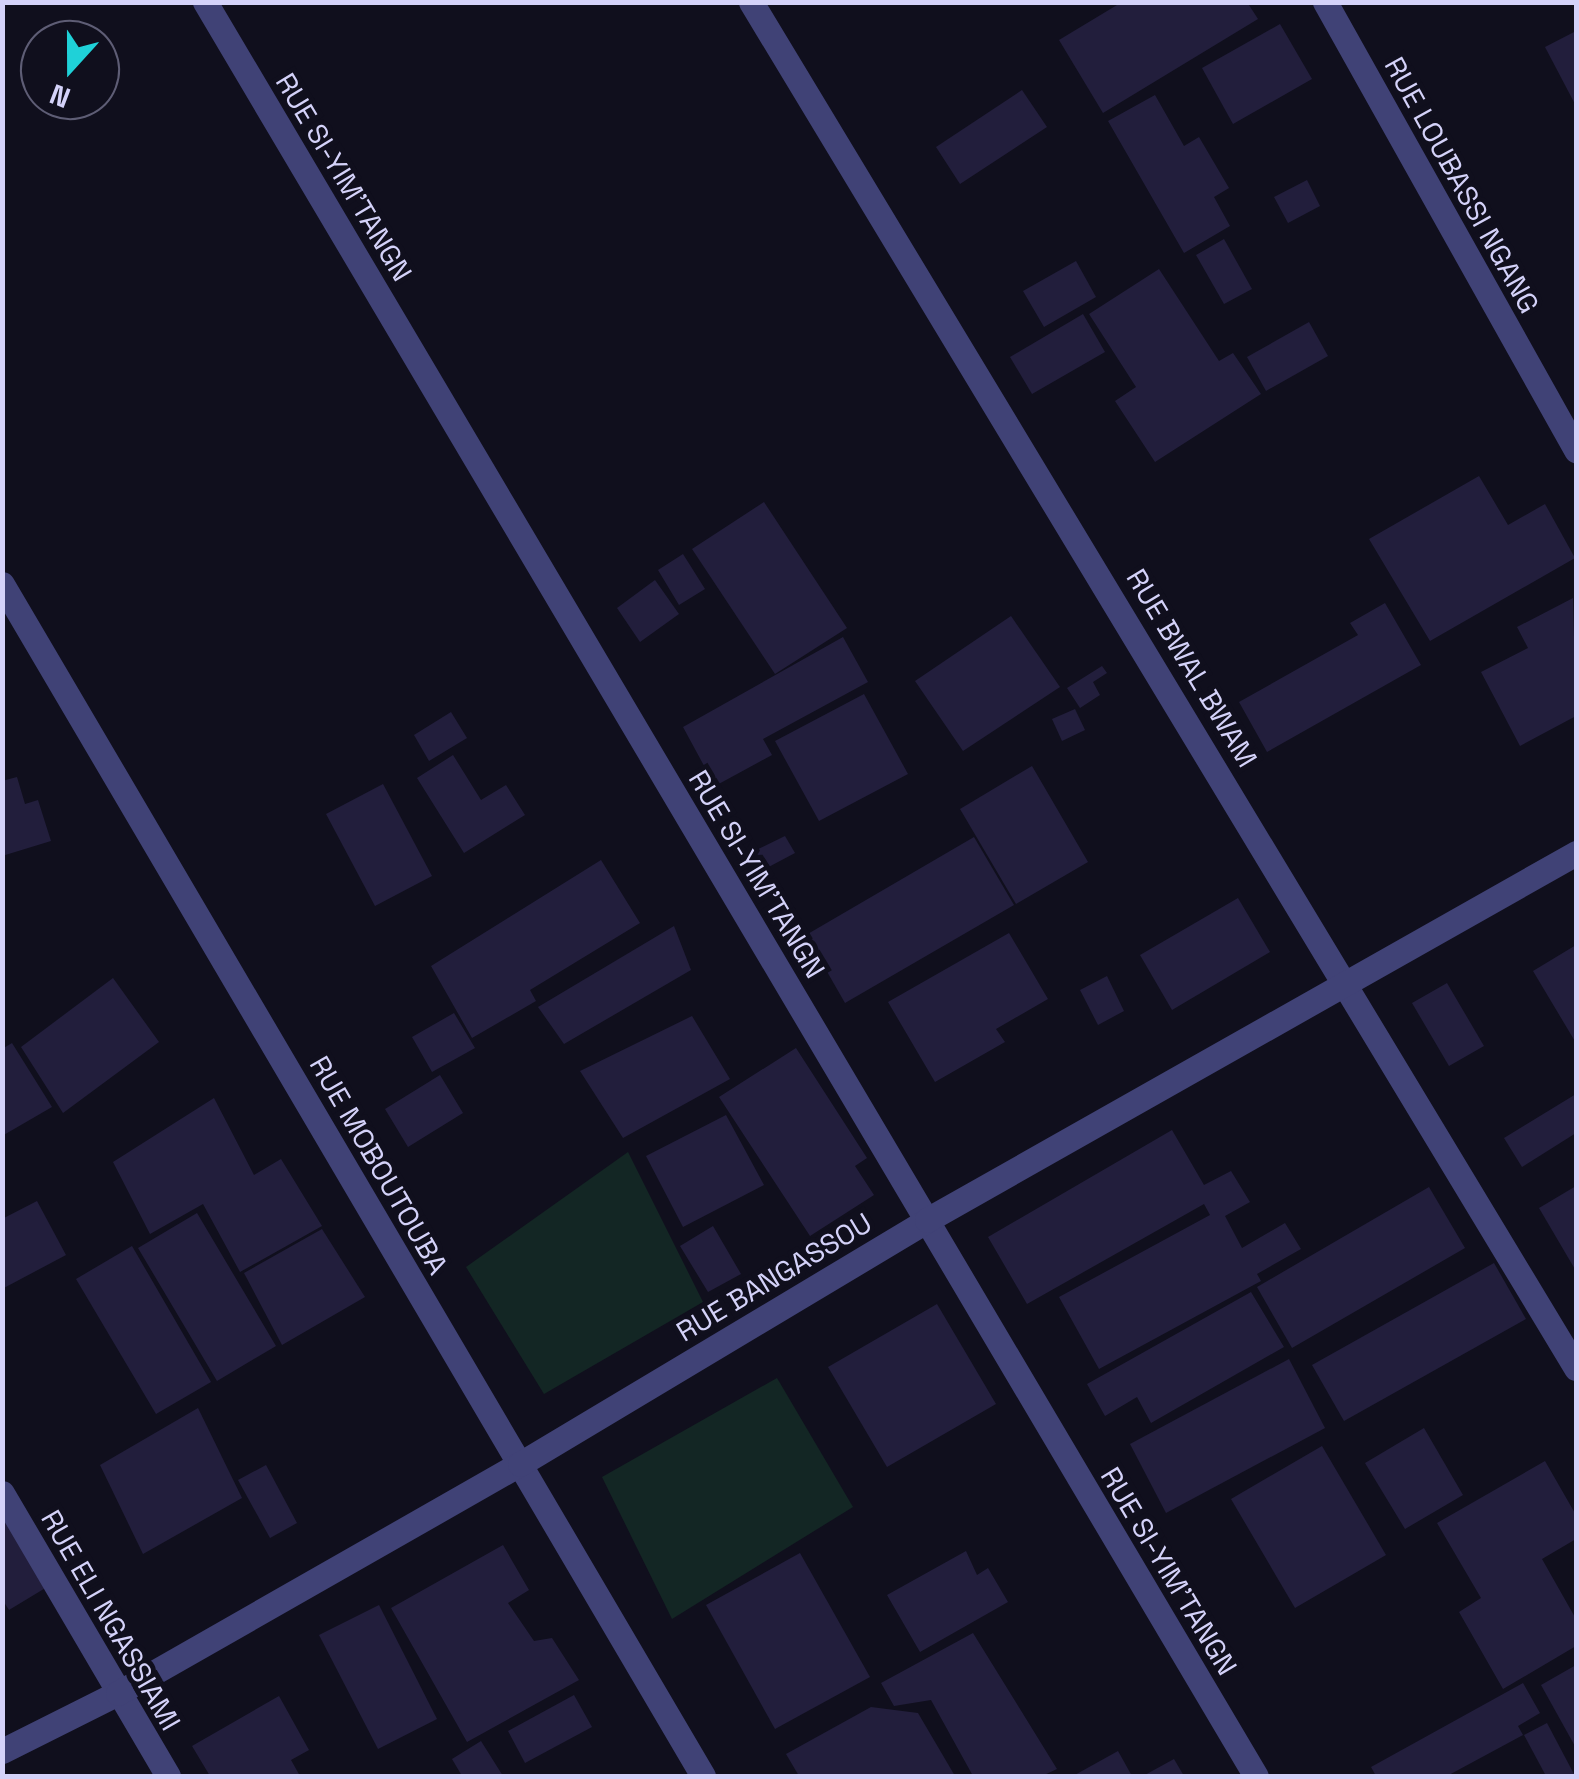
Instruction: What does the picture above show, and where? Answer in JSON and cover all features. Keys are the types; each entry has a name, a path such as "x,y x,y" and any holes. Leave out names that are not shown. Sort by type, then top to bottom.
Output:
{"street":[{"name":"RUE SI-YIM'TANGN","path":"205,2 1256,1776"},
{"name":"RUE BWAL BWAM","path":"751,2 1164,677 1344,987 1576,1368"},
{"name":"RUE LOUBASSI NGANG","path":"1324,2 1576,450"},
{"name":"RUE MOBOUTOUBA","path":"2,584 703,1776"},
{"name":"RUE BANGASSOU","path":"2,1751 118,1693 520,1464 927,1220 1344,987 1576,852"},
{"name":"RUE ELI NGASSIAMI","path":"2,1493 168,1776"}],"green space":[{"path":"628,1152 703,1302 544,1394 466,1267"},
{"path":"777,1378 853,1507 672,1619 602,1477"}],"building":[{"path":"1122,2 1247,2 1258,19 1103,113 1059,40"},
{"path":"1280,24 1312,79 1233,124 1202,68"},
{"path":"1576,31 1576,106 1545,47"},
{"path":"1022,90 1047,127 960,184 936,147"},
{"path":"1155,95 1184,146 1199,137 1229,188 1214,197 1230,226 1184,253 1108,121"},
{"path":"1307,180 1320,206 1288,223 1274,197"},
{"path":"1224,239 1252,289 1224,304 1196,255"},
{"path":"1076,261 1096,297 1044,327 1023,291"},
{"path":"1159,269 1219,361 1233,353 1261,394 1155,462 1115,401 1136,387 1089,314"},
{"path":"1083,314 1105,352 1032,394 1010,357"},
{"path":"1309,322 1328,356 1266,391 1247,357"},
{"path":"1479,476 1508,525 1545,504 1575,558 1430,641 1369,539"},
{"path":"764,502 847,628 775,674 692,549"},
{"path":"683,554 705,589 679,605 658,570"},
{"path":"655,580 679,614 640,642 617,608"},
{"path":"1573,598 1576,716 1520,746 1481,672 1528,648 1517,627"},
{"path":"1385,603 1421,665 1267,752 1239,702 1358,635 1350,623"},
{"path":"1011,616 1060,687 963,751 915,681"},
{"path":"843,637 868,682 763,739 772,755 715,786 683,727"},
{"path":"1102,666 1107,673 1093,682 1100,695 1080,708 1067,688"},
{"path":"864,694 908,774 819,821 775,741"},
{"path":"1075,709 1085,730 1062,741 1052,719"},
{"path":"451,712 467,738 429,761 414,735"},
{"path":"453,755 481,800 506,785 525,815 464,853 417,778"},
{"path":"1032,766 1088,862 1016,904 960,809"},
{"path":"17,777 25,804 38,800 51,841 2,856 2,781"},
{"path":"383,784 432,876 375,906 326,814"},
{"path":"785,836 795,853 759,872 750,853"},
{"path":"974,837 1014,905 845,1003 806,935"},
{"path":"601,860 640,923 530,990 536,1001 472,1038 431,966"},
{"path":"1238,898 1270,952 1172,1010 1140,955"},
{"path":"674,926 691,970 564,1044 538,1007"},
{"path":"1009,933 1048,999 996,1029 1005,1042 935,1082 888,1002"},
{"path":"1576,945 1576,1043 1533,971"},
{"path":"1107,976 1124,1011 1098,1025 1080,990"},
{"path":"113,978 159,1042 63,1113 21,1047"},
{"path":"1447,983 1484,1046 1449,1066 1412,1003"},
{"path":"454,1013 475,1048 432,1072 412,1037"},
{"path":"692,1016 730,1079 623,1138 580,1071"},
{"path":"12,1043 52,1107 2,1136 2,1049"},
{"path":"796,1048 867,1158 855,1166 874,1195 810,1236 719,1097"},
{"path":"440,1075 463,1113 408,1147 385,1109"},
{"path":"1576,1094 1576,1133 1522,1167 1504,1138"},
{"path":"214,1098 254,1175 281,1159 322,1226 240,1272 203,1204 150,1234 113,1162"},
{"path":"726,1115 764,1185 683,1227 646,1156"},
{"path":"1172,1130 1204,1185 1231,1171 1250,1202 1225,1216 1242,1248 1285,1223 1301,1249 1257,1274 1261,1281 1099,1369 1059,1297 1210,1215 1204,1204 1027,1304 988,1237"},
{"path":"1576,1186 1576,1271 1539,1208"},
{"path":"1429,1187 1465,1248 1292,1348 1257,1287"},
{"path":"37,1201 66,1255 2,1289 2,1219"},
{"path":"197,1213 276,1346 217,1381 138,1248"},
{"path":"713,1226 741,1274 708,1292 680,1246"},
{"path":"322,1229 365,1297 282,1345 244,1273"},
{"path":"132,1246 211,1382 156,1414 76,1279"},
{"path":"1494,1263 1526,1319 1344,1421 1312,1365"},
{"path":"1251,1292 1284,1347 1151,1423 1137,1397 1105,1416 1087,1384"},
{"path":"937,1304 996,1404 887,1467 828,1367"},
{"path":"1289,1359 1325,1428 1166,1513 1130,1444"},
{"path":"198,1408 242,1498 143,1554 100,1465"},
{"path":"1424,1428 1463,1495 1405,1529 1365,1463"},
{"path":"1322,1446 1386,1555 1295,1608 1231,1499"},
{"path":"1545,1461 1576,1515 1576,1539 1542,1559 1576,1619 1576,1646 1503,1689 1459,1612 1481,1598 1437,1523"},
{"path":"266,1465 297,1523 270,1538 238,1480"},
{"path":"2,1511 52,1584 9,1610 2,1599"},
{"path":"503,1545 529,1590 508,1603 534,1641 552,1638 579,1680 467,1742 391,1608"},
{"path":"966,1551 977,1575 988,1568 1008,1602 920,1652 887,1595"},
{"path":"800,1553 870,1677 775,1729 706,1605"},
{"path":"379,1605 437,1719 378,1749 319,1635"},
{"path":"973,1633 1057,1769 1042,1776 973,1776 931,1700 894,1706 881,1683"},
{"path":"1576,1665 1576,1748 1541,1685"},
{"path":"1523,1683 1540,1713 1518,1726 1523,1735 1447,1776 1376,1776 1371,1767"},
{"path":"574,1695 592,1727 525,1763 508,1731"},
{"path":"279,1696 309,1750 291,1760 300,1776 210,1776 192,1746"},
{"path":"871,1707 918,1713 955,1776 799,1776 786,1754"},
{"path":"1547,1723 1575,1776 1546,1776 1524,1735"},
{"path":"481,1741 503,1776 462,1776 452,1759"},
{"path":"1118,1751 1132,1776 1073,1776"},
{"path":"1174,1759 1184,1776 1143,1776"}]}
